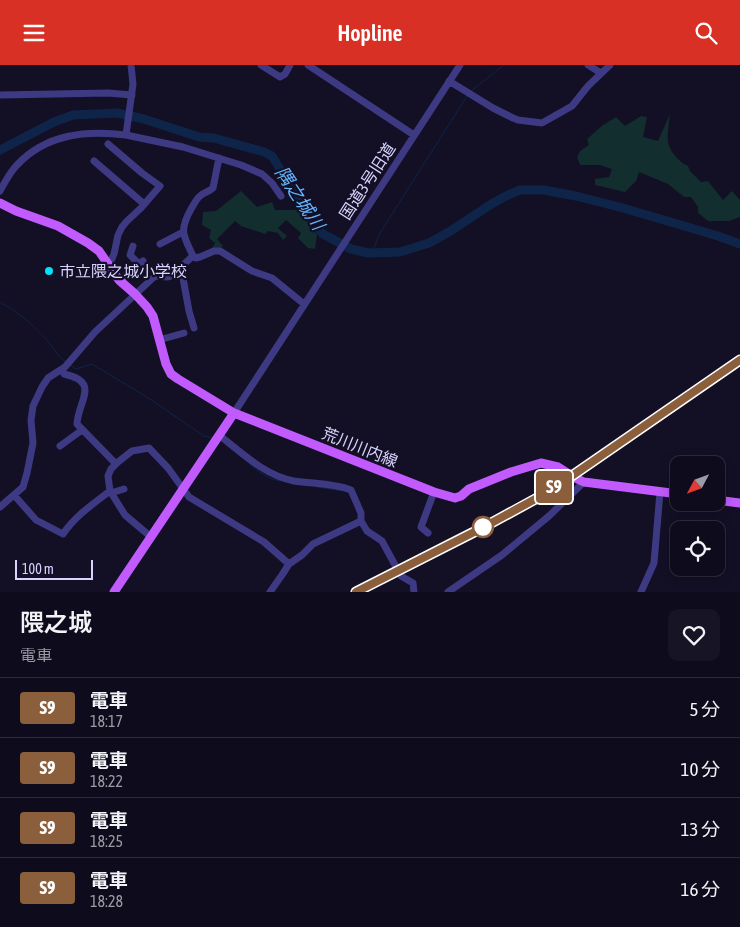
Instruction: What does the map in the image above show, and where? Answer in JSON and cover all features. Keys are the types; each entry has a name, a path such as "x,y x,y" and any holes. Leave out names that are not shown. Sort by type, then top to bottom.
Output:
{"main road":[{"name":"荒川川内線","path":"0,203 16,211 58,226 99,251 120,281 135,294 153,316 166,365 171,373 234,413 434,492 455,498 461,496 469,489 511,471 541,463 558,467 584,482 670,493"},
{"path":"114,592 234,413"},
{"path":"725,501 740,503"}],"street":[{"path":"126,134 133,84 131,65"},
{"path":"261,65 280,77 283,76 290,65"},
{"path":"308,65 414,135"},
{"name":"国道3号旧道","path":"234,413 460,65"},
{"path":"588,65 601,73"},
{"path":"449,81 513,118 542,123 572,106 588,85 610,65"},
{"path":"0,95 108,93 132,95"},
{"path":"0,191 16,166 35,150 54,140 67,136 95,133 126,134 183,147 241,165 262,174 272,183 281,196"},
{"path":"108,143 160,186 127,221 118,235 109,266"},
{"path":"193,257 183,237 183,226 195,202 200,196 213,188 219,158"},
{"path":"94,161 144,204"},
{"path":"160,243 165,238 183,232"},
{"path":"120,281 141,263 130,255 133,246"},
{"path":"0,507 23,487 33,443 31,420 33,406 48,378 66,366 95,332 155,276 171,276 193,257 200,257 214,251 220,251 252,271 272,278 304,305"},
{"path":"181,267 194,328"},
{"path":"159,340 184,333"},
{"path":"66,366 64,374 81,380 86,387 77,425 116,464"},
{"path":"60,446 82,430"},
{"path":"217,438 263,470 294,481 343,487 351,490 361,513 361,521 367,531 382,541 401,576 413,583 414,592"},
{"path":"151,537 125,515 110,492 108,477 111,469 132,451 149,448 189,497 264,542 288,564"},
{"path":"448,592 502,555 549,517 584,482"},
{"path":"14,495 36,519 63,534 69,525 110,492 124,489"},
{"path":"428,533 421,527 434,492"},
{"path":"641,592 654,563 660,492"},
{"path":"270,592 288,564 302,555 313,544 361,521"}],"green space":[{"path":"670,114 668,139 673,153 688,166 690,171 701,182 708,181 723,200 732,191 740,200 740,217 729,221 708,221 698,213 698,207 691,197 684,197 668,184 639,172 636,181 625,192 595,185 595,179 609,177 612,169 600,165 580,165 577,157 580,151 589,145 587,139 616,117 625,126 641,116 647,117 643,137 658,141"},
{"path":"241,191 257,207 272,202 275,210 298,210 317,235 315,249 308,248 298,238 301,233 286,220 278,228 287,236 283,240 278,233 268,231 265,234 241,226 235,221 217,239 223,246 220,249 211,250 215,243 209,238 211,230 202,225 203,212 216,211"}],"waterway":[{"path":"471,91 504,65"},
{"path":"372,253 380,233 467,96"},
{"name":"隅之城川","path":"0,150 54,122 73,115 117,113 144,119 199,137 214,138 272,156 314,224 323,234 351,249 368,253 400,252 429,243 493,203 520,190 544,190 576,196 623,208 740,244"},
{"path":"0,302 30,323 66,362"},
{"path":"70,365 76,369 92,364 150,399 204,436 213,438"},
{"path":"249,463 264,475 281,481"},
{"path":"317,487 343,491"}],"railway":[{"path":"356,592 550,491 740,361"}],"train":[{"name":"S9","path":"356,592 550,491 740,360"}],"place":[{"name":"市立隈之城小学校","path":"49,271"}]}
